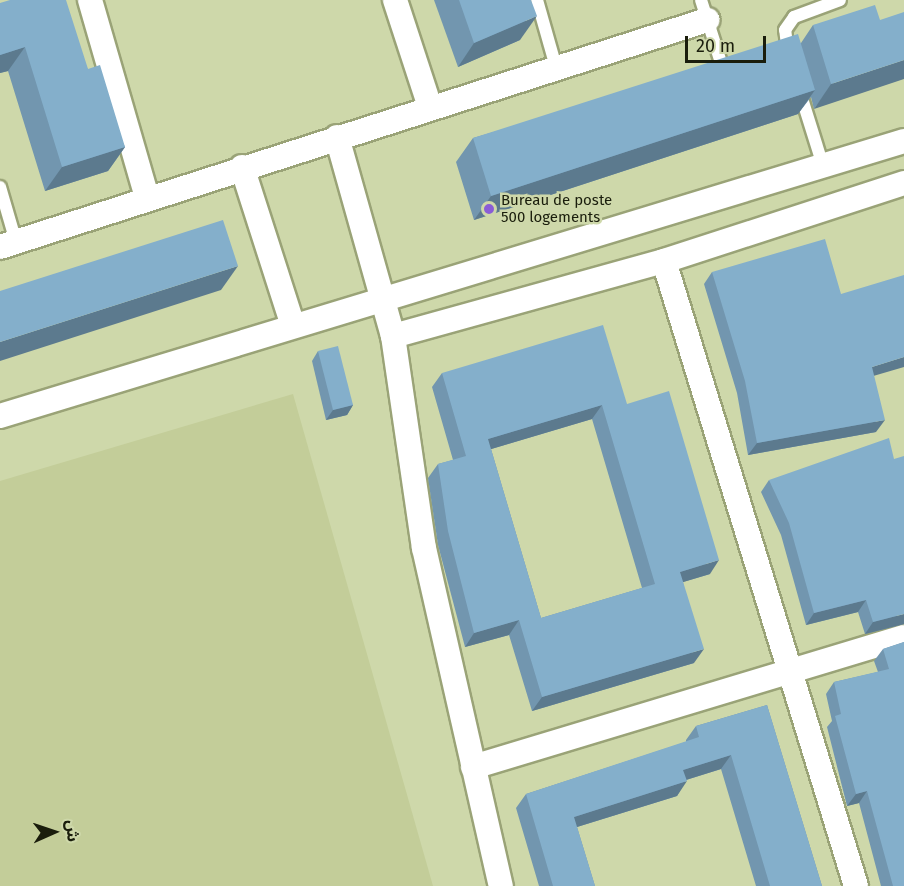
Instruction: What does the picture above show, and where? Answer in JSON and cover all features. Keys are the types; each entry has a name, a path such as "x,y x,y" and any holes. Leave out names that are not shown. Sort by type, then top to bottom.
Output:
{"street":[{"path":"90,0 147,198"},
{"path":"395,0 430,107"},
{"path":"8,245 242,167 556,67 704,10"},
{"path":"337,137 393,336 424,548 501,886"},
{"path":"0,416 904,141"},
{"path":"242,167 293,326"},
{"path":"393,336 664,261 904,183"},
{"path":"664,261 856,886"},
{"path":"473,766 904,637"}],"lane":[{"path":"537,0 556,67"},
{"path":"823,166 784,38 788,23 840,0"},
{"path":"704,10 723,69"},
{"path":"0,187 8,245"}],"shaded area":[{"path":"293,394 433,886 0,886 0,481"}],"building":[{"path":"10,0 66,0 88,69 100,65 125,147 62,167 25,47 0,55 0,3"},
{"path":"459,0 531,0 537,16 474,43"},
{"path":"875,5 880,20 904,12 904,60 831,84 813,25"},
{"path":"798,34 815,90 491,196 473,138"},
{"path":"223,220 238,266 0,342 0,291"},
{"path":"825,239 841,294 904,275 904,357 872,367 885,420 757,443 745,381 712,272"},
{"path":"603,325 627,404 669,391 719,560 680,572 704,649 542,697 519,620 474,633 448,531 438,464 466,456 442,373","holes":["602,405 655,584 541,618 488,439"]},
{"path":"338,346 353,405 333,410 318,351"},
{"path":"889,438 894,459 904,456 904,614 873,622 866,600 814,613 789,523 769,480"},
{"path":"904,642 904,886 893,886 867,791 856,794 835,716 841,714 834,682 889,669 883,649"},
{"path":"767,705 822,886 770,886 731,755 683,770 687,781 574,817 595,886 553,886 526,794 699,737 696,726"}],"place":[{"name":"Bureau de poste 500 logements","path":"489,209"}]}
